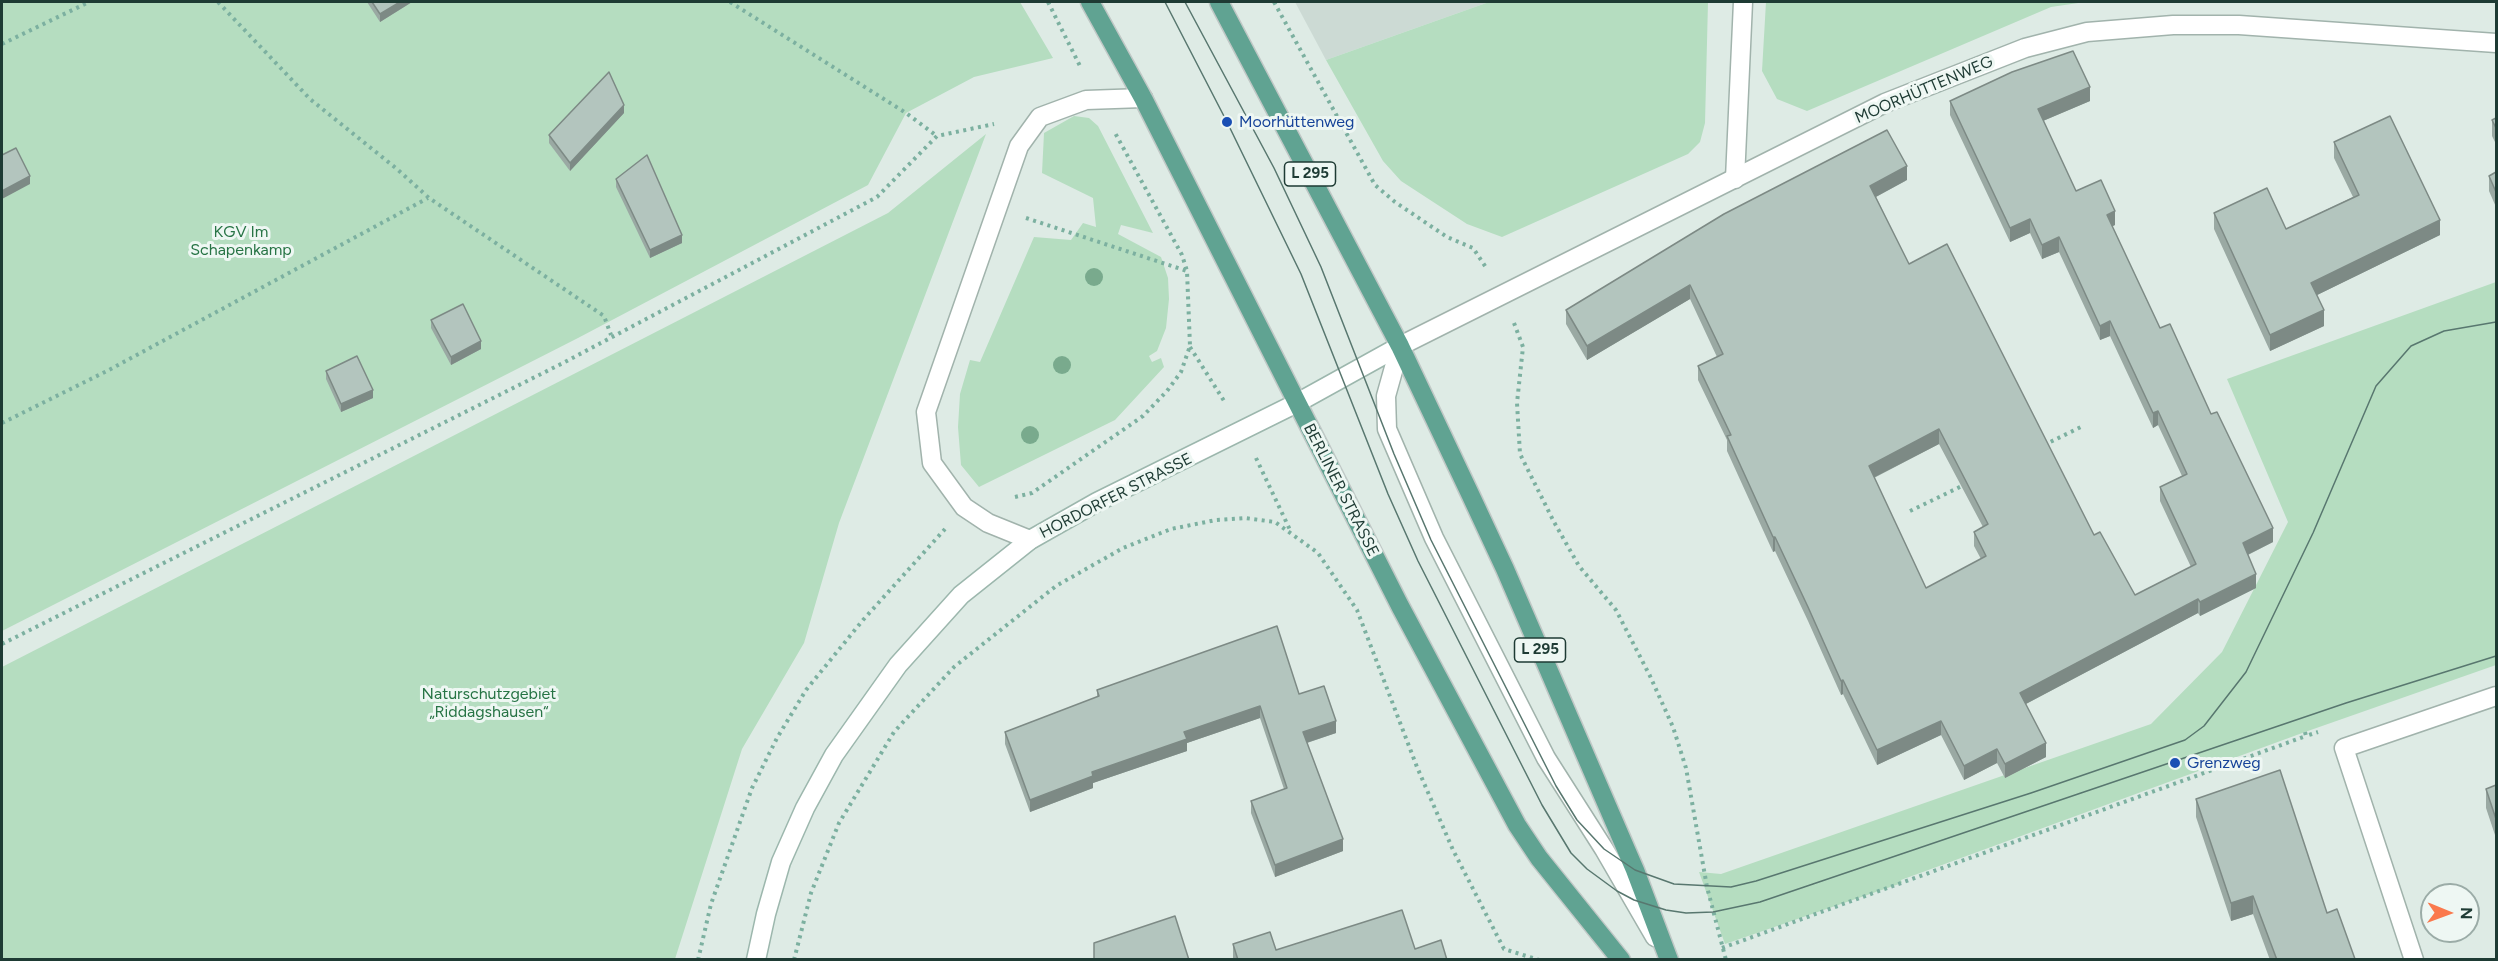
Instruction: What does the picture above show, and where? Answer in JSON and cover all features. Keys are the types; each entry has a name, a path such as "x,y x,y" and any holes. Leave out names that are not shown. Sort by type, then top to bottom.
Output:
{"main road":[{"name":"BERLINER STRASSE","path":"1090,2 1143,98 1406,617 1517,825 1545,866 1621,960"},
{"name":"L 295","path":"1219,2 1400,346 1505,569 1635,870 1668,960"}],"street":[{"path":"1735,179 1743,2"},
{"name":"MOORHÜTTENWEG","path":"1400,346 1885,103 2025,48 2087,32 2172,25 2239,25 2496,43"},
{"path":"1030,540 988,523 964,507 932,463 926,412 1019,146 1040,117 1086,100 1143,98"},
{"path":"1400,346 1386,396 1387,429 1439,549 1546,758 1610,860 1668,960"},
{"name":"HORDORFER STRASSE","path":"756,960 766,914 782,862 805,808 834,755 906,656 961,595 1030,540 1098,502 1297,403 1400,346"},
{"path":"2414,960 2344,748 2496,696"}],"path":[{"path":"2,44 89,2"},
{"path":"218,2 310,99 397,168 429,198 604,316 611,335"},
{"path":"730,2 906,113 937,136"},
{"path":"1010,496 1019,498 1032,494 1143,416 1167,391 1180,372 1190,346 1186,271 1182,255 1097,100 1048,2"},
{"path":"1274,2 1375,185 1395,202 1447,237 1473,248 1504,294 1523,347 1517,403 1520,454 1579,566 1616,610 1673,727 1686,768 1707,887 1726,960"},
{"path":"2,644 563,363 611,335 877,197 937,136 1040,117"},
{"path":"2,423 107,371 429,198"},
{"path":"1020,216 1186,271"},
{"path":"2043,446 2083,426"},
{"path":"1910,511 1971,481"},
{"path":"698,960 711,904 752,788 777,738 806,690 863,620 964,507"},
{"path":"794,960 811,892 839,823 894,732 954,667 1056,586 1123,549 1161,533 1216,520 1245,518 1275,522 1318,553 1357,610 1453,850 1504,949 1539,960"},
{"path":"1722,948 2306,736"}],"shaded area":[{"path":"1295,2 1489,2 1326,60"}],"green space":[{"name":"KGV Im Schapenkamp","path":"2,2 1020,2 1053,58 974,77 906,113 868,185 578,338 2,631"},
{"path":"1489,2 1708,2 1705,123 1700,142 1688,154 1502,237 1467,224 1401,181 1383,161 1326,60"},
{"path":"1766,2 2085,2 2051,7 1807,111 1777,99 1762,71"},
{"path":"1074,116 1089,118 1098,126 1153,233 1121,225 1118,234 1161,257 1168,278 1169,299 1166,328 1157,351 1149,356 1152,362 1161,358 1164,367 1115,420 979,487 961,465 958,427 960,394 970,360 980,362 1034,237 1071,240 1083,223 1096,227 1093,198 1042,173 1044,133"},
{"name":"Naturschutzgebiet „Riddagshausen“","path":"986,134 839,523 804,643 742,749 675,959 2,959 2,667 888,213"},
{"path":"2496,282 2496,665 2305,732 1901,880 1902,883 1725,944 1699,872 1721,874 2151,724 2222,652 2288,522 2227,379"}],"building":[{"path":"372,2 400,2 380,14"},
{"path":"2073,51 2090,87 2038,109 2076,191 2101,180 2115,211 2107,215 2160,328 2170,324 2211,414 2217,412 2273,528 2243,543 2256,574 2200,602 2198,599 2020,693 2046,743 2005,764 1997,749 1964,766 1941,721 1877,750 1843,680 1841,681 1775,537 1773,537 1727,436 1731,435 1698,366 1723,354 1690,285 1587,346 1566,310 1724,214 1887,130 1907,166 1870,186 1909,264 1947,244 2094,535 2100,532 2135,595 2196,564 2160,487 2187,474 2158,411 2153,413 2110,321 2100,326 2059,237 2042,245 2030,219 2010,228 1950,101 2012,72","holes":["1939,429 1988,524 1974,532 1986,556 1926,588 1869,466"]},
{"path":"609,72 624,105 570,163 549,135"},
{"path":"2390,116 2440,220 2311,283 2324,310 2270,335 2214,213 2267,188 2286,229 2359,195 2334,142"},
{"path":"16,148 30,176 2,191 2,155"},
{"path":"647,155 682,235 650,250 616,179"},
{"path":"2496,172 2496,192 2489,176"},
{"path":"463,304 481,341 451,357 431,320"},
{"path":"357,356 373,390 341,404 326,371"},
{"path":"1277,626 1299,694 1324,686 1336,721 1303,732 1343,839 1275,865 1251,801 1287,788 1260,706 1184,732 1187,739 1092,772 1093,776 1030,800 1005,732 1099,696 1097,690"},
{"path":"2280,770 2327,913 2337,909 2355,959 2277,960 2253,896 2231,903 2196,799"},
{"path":"2496,785 2496,819 2486,789"},
{"path":"1402,910 1415,949 1441,940 1447,960 1238,960 1233,944 1270,932 1276,950"},
{"path":"1175,916 1189,960 1094,960 1094,943"}],"tram line":[{"path":"1165,2 1301,274 1388,494 1418,561 1542,805 1571,853 1587,869 1617,891 1634,900 1666,910 1686,913 1713,912 1760,902 2346,703 2496,656"},
{"path":"1185,2 1274,168 1321,267 1394,454 1431,540 1556,786 1577,820 1604,849 1635,870 1674,884 1731,887 1756,881 2031,793 2185,740 2204,726 2246,672 2313,533 2376,386 2411,346 2444,331 2496,322"}],"place":[{"name":"Moorhüttenweg","path":"1227,122"},
{"name":"Grenzweg","path":"2175,763"}]}
